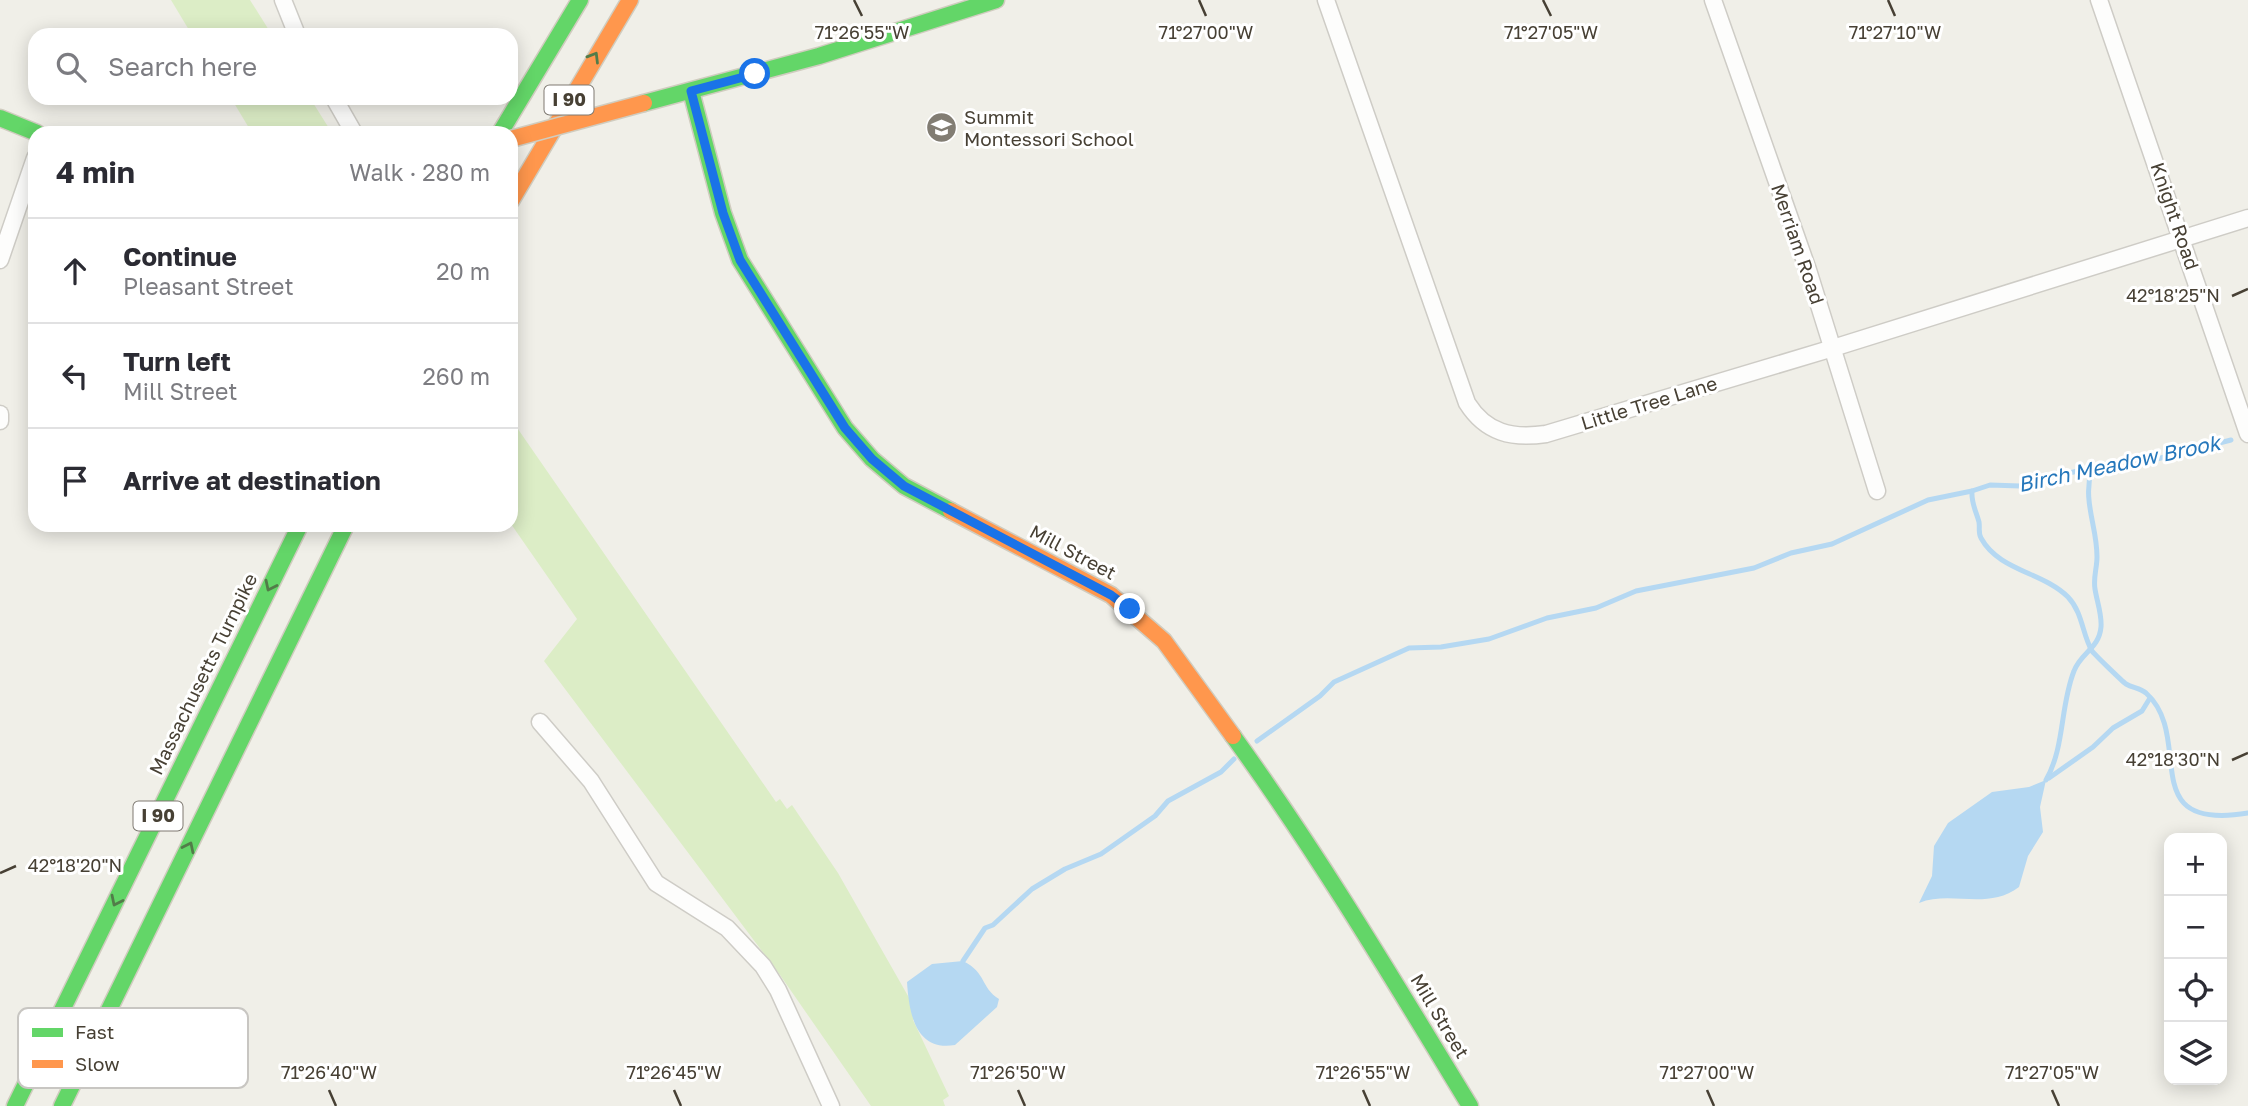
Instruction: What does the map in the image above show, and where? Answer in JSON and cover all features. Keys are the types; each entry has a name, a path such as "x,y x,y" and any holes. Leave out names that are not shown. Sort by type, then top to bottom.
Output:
{"main road":[{"name":"I 90","path":"518,103 580,0"},
{"name":"I 90","path":"518,189 629,0"},
{"path":"518,137 855,45 996,0"},
{"name":"Mill Street","path":"691,91 723,213 740,260 845,428 872,459 904,486 1111,595 1164,641 1281,804 1363,931 1470,1106"},
{"name":"I 90","path":"504,126 517,105"},
{"path":"0,118 28,129"},
{"name":"Massachusetts Turnpike","path":"63,1008 297,532"},
{"name":"I 90","path":"110,1008 343,532"},
{"name":"Massachusetts Turnpike","path":"15,1106 24,1088"},
{"name":"I 90","path":"62,1106 71,1088"}],"street":[{"path":"283,0 294,28"},
{"name":"Little Tree Lane","path":"1326,0 1462,388 1476,416 1486,425 1515,436 1546,434 1833,348 2248,218"},
{"name":"Merriam Road","path":"1713,0 1833,348 1877,491"},
{"name":"Knight Road","path":"2099,0 2248,434"},
{"path":"338,105 350,126"},
{"path":"0,260 28,178"},
{"path":"0,414 0,421"},
{"path":"540,722 590,781 656,883 727,928 763,966 831,1106"}],"green space":[{"path":"171,0 250,0 268,28 188,28"},
{"path":"235,105 314,105 328,126 248,126"},
{"path":"518,429 776,802 780,799 787,809 792,805 838,873 920,1017 913,1020 949,1096 943,1100 945,1106 871,1106 780,975 544,661 577,619 517,532"}],"water":[{"path":"2046,780 2040,807 2043,832 2028,856 2019,887 1994,898 1944,898 1919,903 1932,876 1934,846 1948,823 1992,792 2029,787"},
{"path":"963,961 976,970 989,990 999,999 997,1007 955,1045 942,1046 923,1036 917,1027 907,982 932,964"}],"waterway":[{"name":"Birch Meadow Brook","path":"2231,440 2149,461 2104,464 2020,486 1990,485 1972,491 1972,495 1980,536 1989,549 2010,565 2046,582 2068,597 2077,610 2092,651 2126,684 2146,693 2160,712 2167,733 2178,795 2191,809 2213,815 2248,813"},
{"path":"2046,780 2060,740 2066,698 2074,671 2100,634 2100,613 2095,585 2096,545 2089,502 2092,466"},
{"path":"1257,741 1320,696 1334,682 1409,648 1441,647 1489,639 1547,618 1596,608 1636,591 1754,568 1791,553 1832,544 1928,500 1972,491"},
{"path":"2049,778 2093,747 2113,728 2142,711 2150,698"},
{"path":"963,961 985,928 993,925 1032,889 1065,869 1101,854 1155,816 1168,801 1221,772 1234,759"}],"traffic: fast":[{"path":"518,103 580,0"},
{"path":"644,103 819,56 996,0"},
{"path":"691,91 723,213 740,260 845,428 872,459 904,486 951,511"},
{"path":"504,126 517,105"},
{"path":"0,118 28,129"},
{"path":"63,1008 297,532"},
{"path":"110,1008 343,532"},
{"path":"1233,736 1326,872 1470,1106"},
{"path":"15,1106 24,1088"},
{"path":"62,1106 71,1088"}],"traffic: slow":[{"path":"518,189 630,0"},
{"path":"518,137 644,103"},
{"path":"951,511 1111,595 1164,641 1233,736"}],"place":[{"name":"Summit Montessori School","path":"941,128"}],"route":[{"path":"755,74 691,91 723,213 740,260 752,284 845,428 872,459 904,486 1111,595 1130,609"}]}
